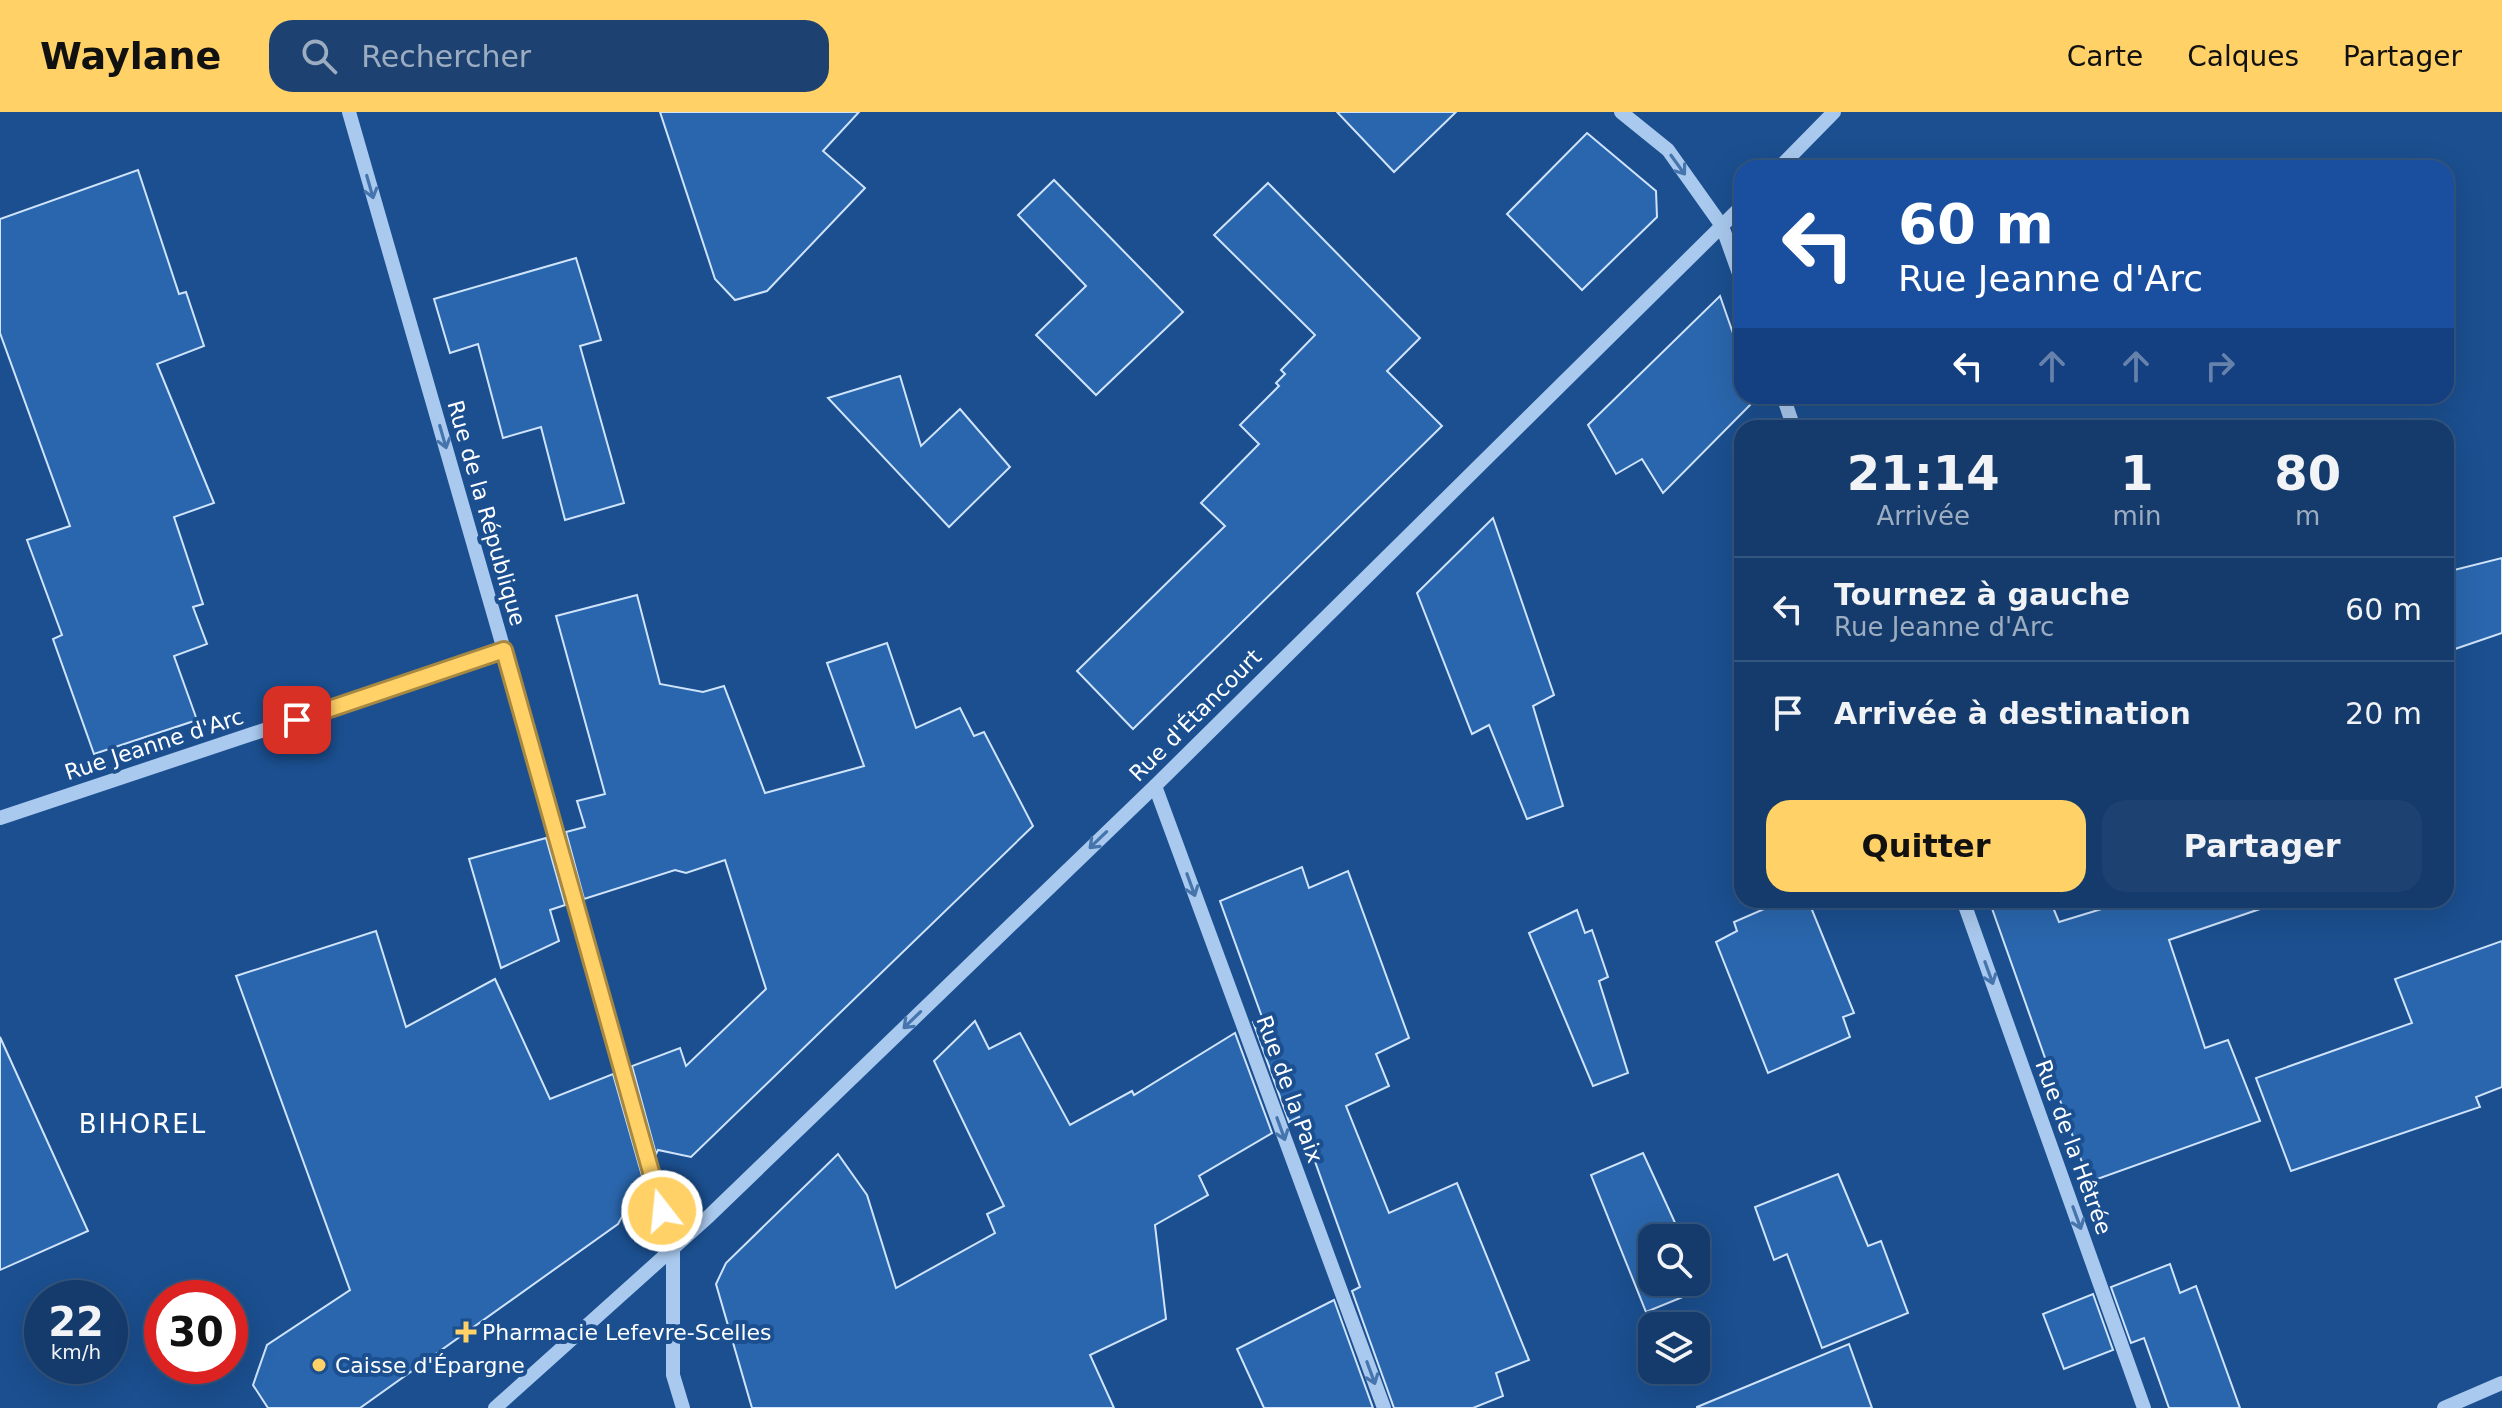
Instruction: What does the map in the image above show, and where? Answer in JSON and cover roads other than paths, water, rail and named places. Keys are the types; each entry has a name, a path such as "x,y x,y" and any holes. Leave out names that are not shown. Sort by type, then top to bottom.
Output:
{"street":[{"name":"Rue de la République","path":"349,112 673,1250 673,1375 683,1408"},
{"path":"1621,112 1668,150 1722,226 1734,260"},
{"path":"1787,160 1834,112"},
{"name":"Rue d'Étancourt","path":"495,1408 673,1250 1155,786 1734,214"},
{"name":"Rue Jeanne d'Arc","path":"0,818 504,650"},
{"name":"Rue de la Paix","path":"1155,786 1384,1408"},
{"name":"Rue de la Hêtrée","path":"1966,908 2144,1408"},
{"path":"2444,1408 2502,1383"}],"place":[{"name":"Pharmacie Lefevre-Scelles","path":"466,1332"},
{"name":"Caisse d'Épargne","path":"319,1365"}],"district":[{"name":"BIHOREL","path":"143,1124"}]}
